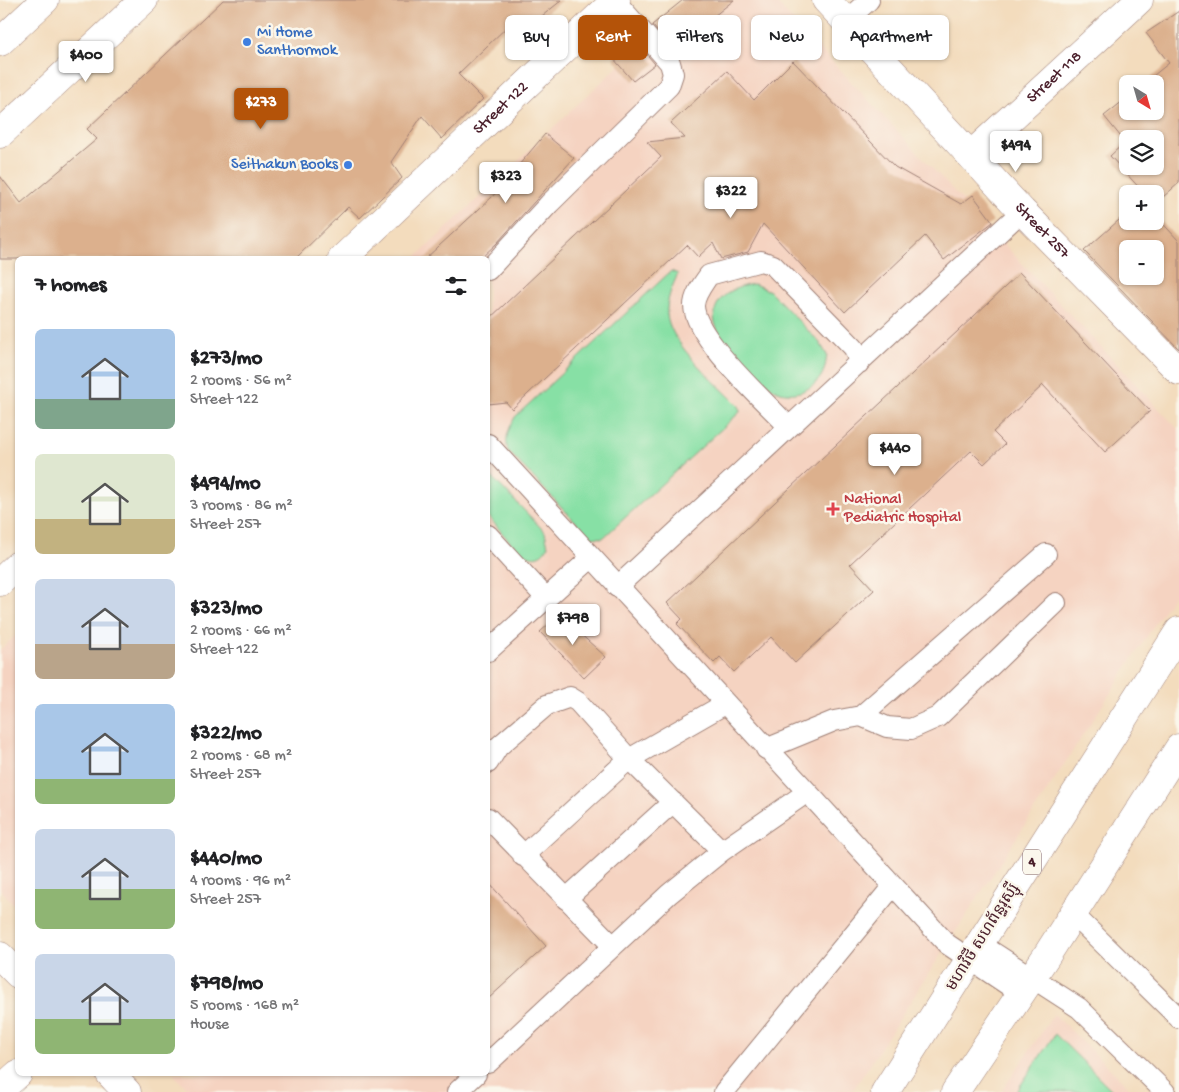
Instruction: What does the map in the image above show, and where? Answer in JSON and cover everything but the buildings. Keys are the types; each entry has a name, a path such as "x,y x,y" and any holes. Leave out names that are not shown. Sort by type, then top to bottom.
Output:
{"main road":[{"path":"0,42 45,0"},
{"path":"0,134 144,0"},
{"name":"Street 122","path":"345,256 616,0"},
{"name":"Street 257","path":"826,0 840,15"},
{"name":"Street 118","path":"970,155 1139,0"},
{"name":"Street 257","path":"882,60 1022,211 1179,371"},
{"path":"0,582 15,568"},
{"name":"មហាវិថី សហព័ន្ធរុស្ស៊ី","path":"885,1092 1179,631"},
{"path":"955,1092 1073,914 1179,748"},
{"path":"0,956 15,971"},
{"path":"0,1090 16,1076"},
{"path":"112,1076 127,1092"}],"lane":[{"path":"490,268 548,204 669,86 672,74 670,64 616,0"},
{"path":"853,15 869,0"},
{"path":"617,587 1022,211"},
{"path":"790,427 712,345 698,324 694,306 699,289 708,275 761,261 773,264 854,348 859,363"},
{"path":"490,452 591,558 946,944 975,952 1026,986 1079,1008 1165,1092"},
{"path":"490,537 546,598"},
{"path":"766,749 834,721 861,716 1046,554"},
{"path":"490,649 591,558"},
{"path":"861,716 887,727 911,729 938,717 1056,603"},
{"path":"490,760 498,747 547,705 570,696 578,702 629,758 722,851"},
{"path":"523,856 629,758 725,704"},
{"path":"490,1061 612,945 722,851 806,793"},
{"path":"566,899 673,802"},
{"path":"490,820 612,945"},
{"path":"724,1092 892,887"},
{"path":"1073,914 1179,1018"},
{"path":"457,1092 474,1076"}],"shaded area":[{"name":"National Pediatric Hospital","path":"688,0 774,0 788,15 751,15 751,60 822,60 822,51 1179,430 1179,587 852,1092 191,1092 175,1076 490,1076 490,256 417,256 625,60 648,60 648,38 658,28 658,60 741,60 741,15 672,15"},
{"path":"15,636 15,906 0,889 0,650"},
{"path":"1054,1014 1134,1092 1001,1092"}],"green space":[{"path":"671,271 678,274 667,304 670,327 686,352 739,406 740,412 603,538 590,537 508,451 508,434 515,417"},
{"path":"754,284 770,291 820,343 827,355 821,377 804,391 789,393 774,389 723,338 717,327 714,318 715,309 719,301 734,290"},
{"path":"490,476 545,532 548,546 541,554 534,557 525,554 508,540 490,518"},
{"path":"1055,1034 1114,1092 1016,1092"}],"place":[{"name":"Mi Home Santhormok","path":"247,42"},
{"name":"Seithakun Books","path":"348,165"},
{"name":"National Pediatric Hospital","path":"833,509"}]}
